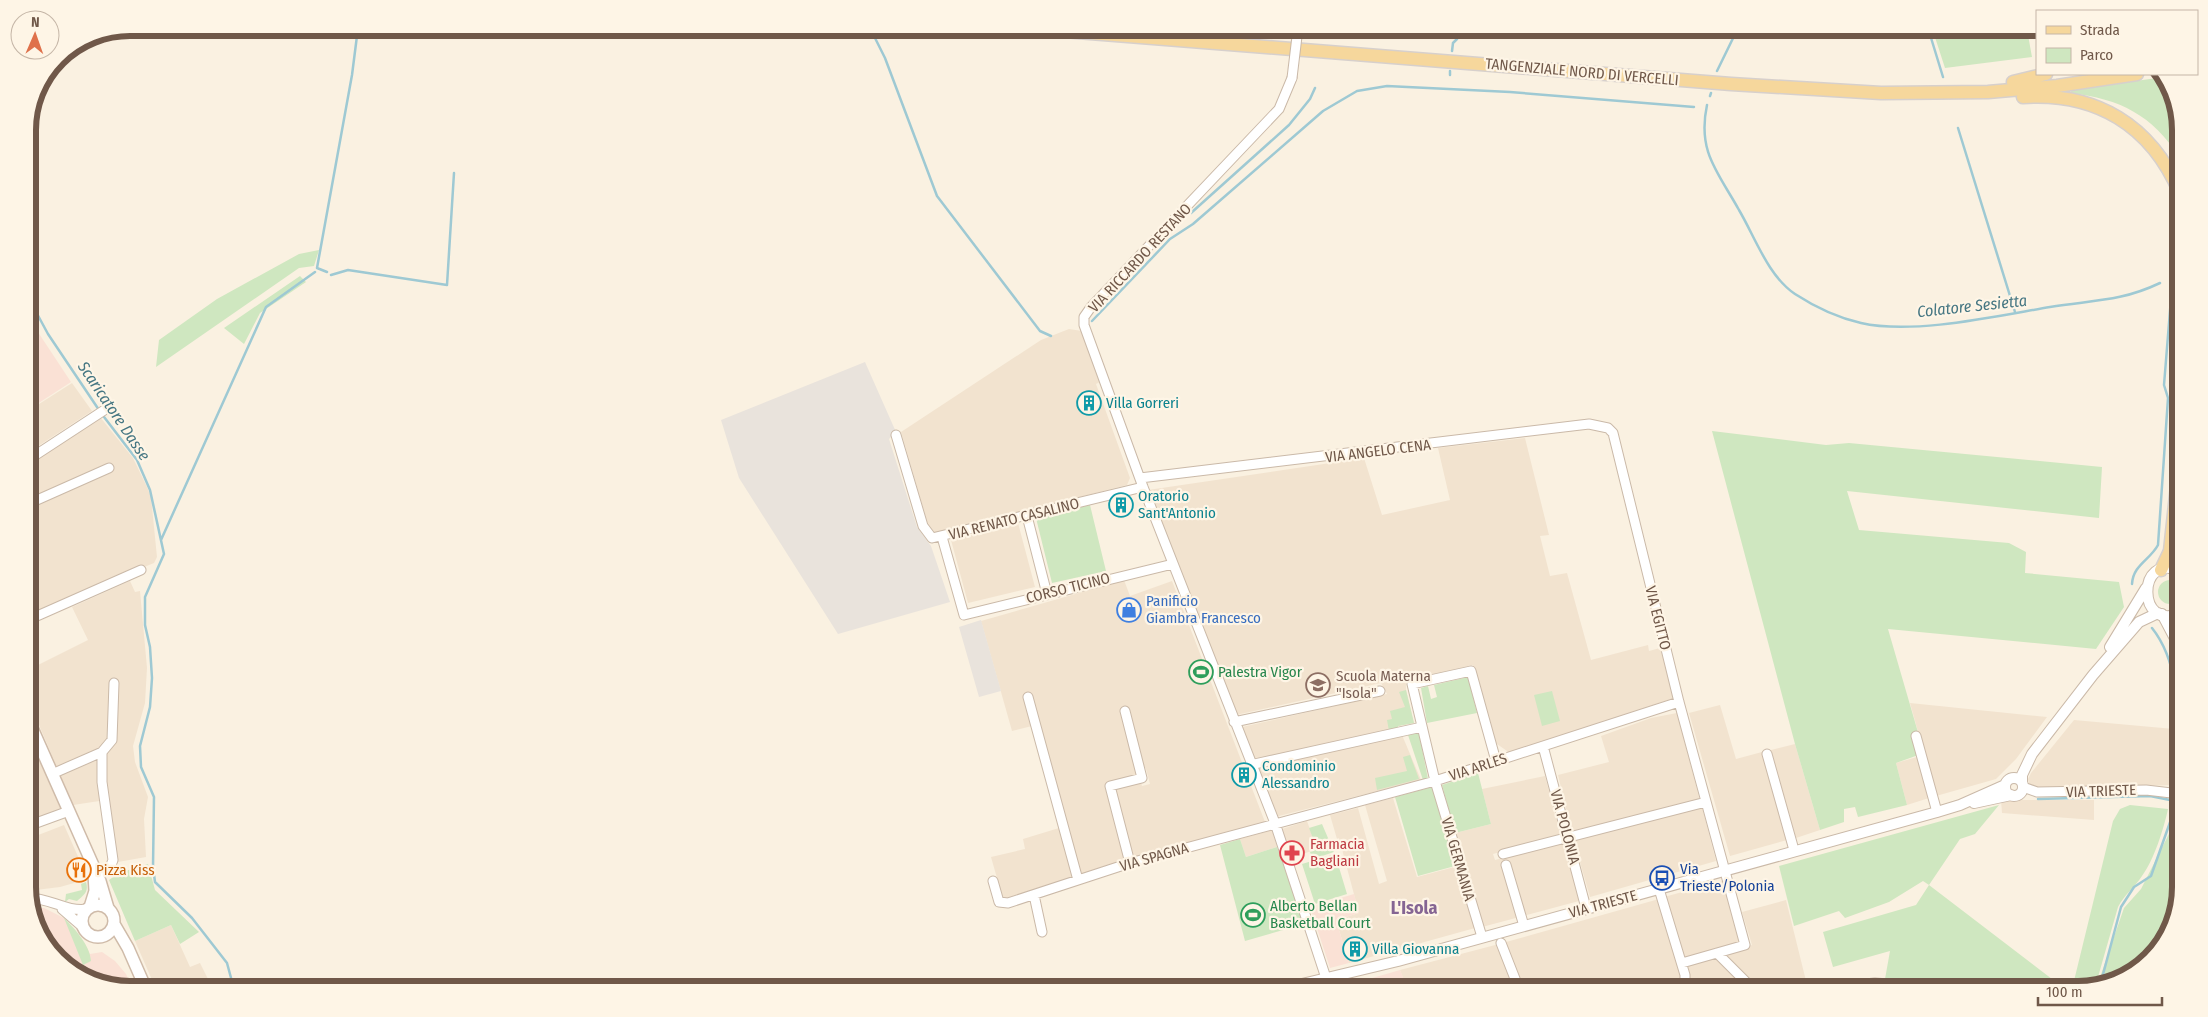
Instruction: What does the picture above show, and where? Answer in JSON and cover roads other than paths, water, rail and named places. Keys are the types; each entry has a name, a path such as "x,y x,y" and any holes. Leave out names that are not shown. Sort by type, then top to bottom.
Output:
{"main road":[{"name":"TANGENZIALE NORD DI VERCELLI","path":"1128,36 1721,83 1881,93 1988,92 2057,86 2130,75"},
{"path":"1881,93 1909,87 1999,84 2041,75"},
{"path":"1914,94 1942,101 2053,96 2093,105 2117,116 2143,137 2163,160 2172,177"},
{"path":"2161,570 2170,551 2172,532"},
{"path":"36,737 69,811 108,908 113,915 114,924 128,948 142,981"},
{"path":"95,873 95,892 89,908 82,919 84,928 92,935 103,936 119,945 134,963"},
{"path":"89,908 101,905 108,908"},
{"path":"103,936 109,932 114,924"}],"street":[{"name":"VIA RICCARDO RESTANO","path":"1297,36 1292,78 1278,109 1084,317 1084,325 1142,483 1250,765 1275,823 1327,981"},
{"path":"36,455 104,411"},
{"name":"VIA ANGELO CENA","path":"1142,483 1589,424 1608,428 1612,433"},
{"name":"VIA EGITTO","path":"1612,433 1679,702 1745,945 1682,963"},
{"name":"VIA RENATO CASALINO","path":"896,435 923,526 932,538 1027,516 1142,483"},
{"path":"36,500 108,468"},
{"path":"1027,516 1047,594"},
{"name":"CORSO TICINO","path":"942,537 964,615 1173,564"},
{"path":"2093,675 2151,577 2161,570 2172,568"},
{"path":"36,616 141,570"},
{"path":"2146,588 2148,602 2160,614 2172,634"},
{"path":"1960,805 2019,794 2022,785 2022,775 2032,754 2093,675 2139,622 2160,614 2172,615"},
{"name":"VIA GERMANIA","path":"1482,937 1436,782 1412,684 1471,671 1496,761"},
{"path":"52,774 102,752 112,740 114,683"},
{"path":"1234,722 1380,690"},
{"path":"1028,697 1078,880"},
{"name":"VIA ARLES","path":"1275,823 1436,782 1679,702"},
{"path":"1125,712 1142,778 1110,786 1130,864"},
{"path":"1250,765 1422,727"},
{"path":"1916,736 1937,812"},
{"name":"VIA POLONIA","path":"1543,746 1586,908"},
{"path":"95,873 113,860 102,790 102,752"},
{"path":"1767,754 1794,850"},
{"path":"2011,796 2005,790 2008,782 2029,754 2032,754"},
{"path":"1960,805 2008,782 2018,779 2022,785"},
{"name":"VIA TRIESTE","path":"2022,785 2037,792 2146,790 2172,793"},
{"path":"1503,854 1706,802"},
{"name":"VIA TRIESTE","path":"1315,981 1524,926 1960,805"},
{"path":"36,823 69,811"},
{"name":"VIA SPAGNA","path":"993,881 999,902 1008,903 1130,864 1275,823"},
{"path":"1506,865 1524,926"},
{"path":"1659,889 1682,963 1686,980 1684,981"},
{"path":"1034,895 1042,932"},
{"path":"37,899 71,910 89,908"},
{"path":"58,905 84,928"},
{"path":"1501,943 1516,981"},
{"path":"1717,954 1744,981"}],"waterway":[{"path":"327,272 317,268 352,75 357,36"},
{"path":"874,36 885,58 937,196 1040,331 1051,336"},
{"name":"Colatore Sesietta","path":"1717,71 1734,36"},
{"path":"1930,36 1943,77"},
{"path":"1452,51 1453,43 1457,39"},
{"path":"1092,321 1170,239 1193,224 1323,111 1357,91 1387,86 1510,92 1694,107"},
{"path":"1191,213 1289,125 1310,99 1315,88"},
{"name":"Colatore Sesietta","path":"1707,105 1705,136 1711,161 1770,267 1785,286 1795,294 1819,308 1836,315 1861,323 1882,326 1930,326 2106,300 2132,294 2160,283"},
{"path":"1958,128 2015,312"},
{"path":"331,275 348,270 447,285 454,173"},
{"path":"161,540 266,307 315,272"},
{"name":"Colatore Sesietta","path":"2132,584 2135,572 2158,545 2168,398 2164,385 2172,286"},
{"name":"Scaricatore Dasse","path":"36,312 48,334 101,413 137,460 150,490 164,554 145,597 145,625 150,647 152,678 150,707 140,746 141,767 154,797 153,867 155,882 192,918 227,963 232,981"},
{"name":"Colatore Sesietta","path":"2152,628 2161,642 2172,671"},
{"path":"2038,799 2150,796 2170,800"},
{"name":"Colatore Sesietta","path":"2102,977 2121,907 2134,887 2151,876 2172,817"}],"place":[{"name":"Villa Gorreri","path":"1089,403"},
{"name":"Oratorio Sant'Antonio","path":"1121,505"},
{"name":"Panificio Giambra Francesco","path":"1129,610"},
{"name":"Palestra Vigor","path":"1201,672"},
{"name":"Scuola Materna \"Isola\"","path":"1318,685"},
{"name":"Condominio Alessandro","path":"1244,775"},
{"name":"Farmacia Bagliani","path":"1292,853"},
{"name":"Pizza Kiss","path":"79,870"},
{"name":"Via Trieste/Polonia","path":"1662,878"},
{"name":"Alberto Bellan Basketball Court","path":"1253,915"},
{"name":"Villa Giovanna","path":"1355,949"}],"district":[{"name":"L'Isola","path":"1414,908"}]}
